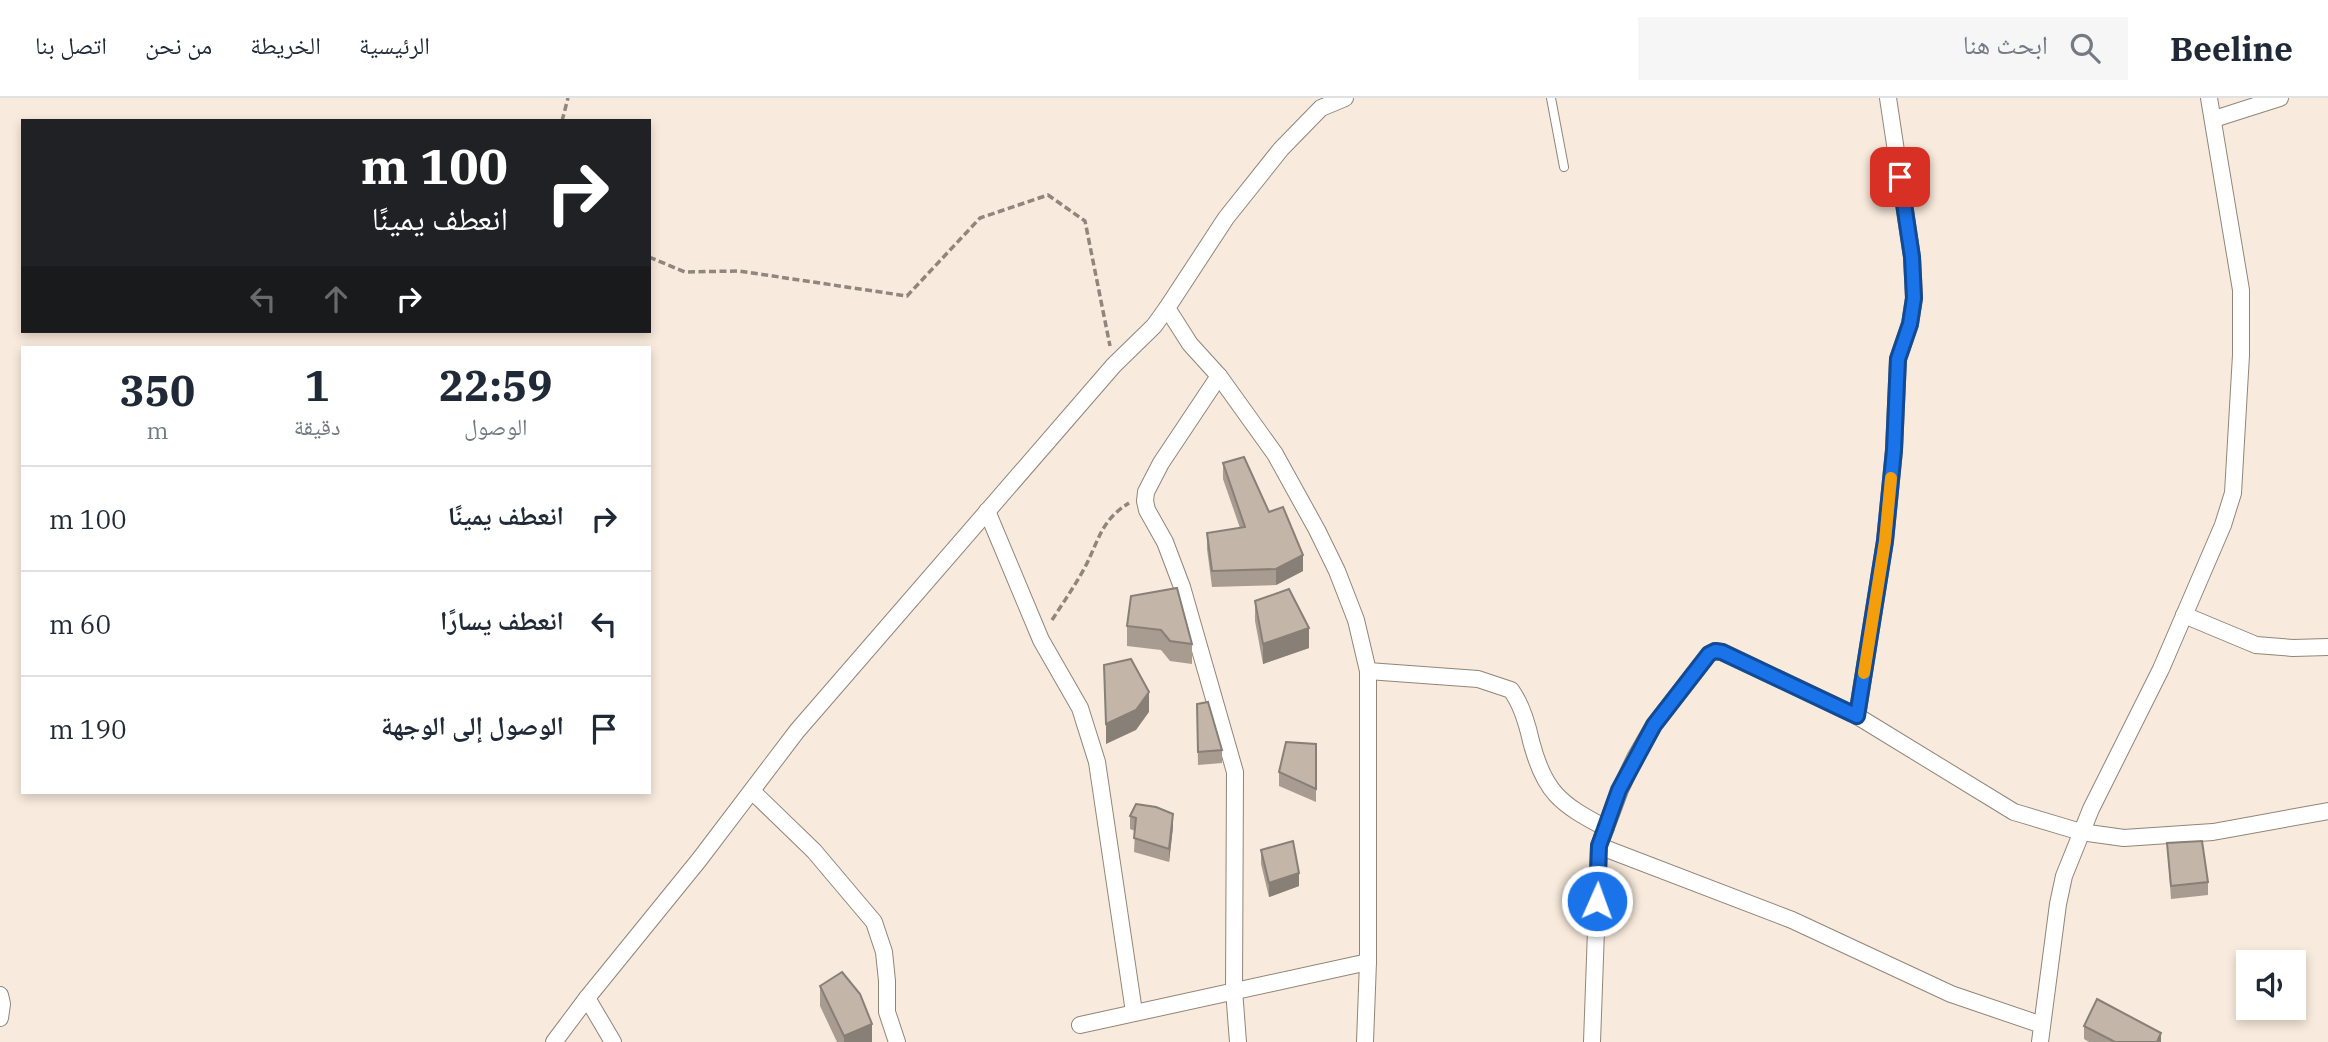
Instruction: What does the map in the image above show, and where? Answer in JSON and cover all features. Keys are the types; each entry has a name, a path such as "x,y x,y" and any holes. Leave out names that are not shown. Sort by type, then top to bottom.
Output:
{"street":[{"path":"554,1042 699,860 797,731 1114,365 1154,326 1226,218 1281,149 1321,108 1345,98"},
{"path":"1857,716 1885,541 1894,450 1898,359 1910,324 1914,298 1912,257 1888,98"},
{"path":"2040,1042 2064,876 2091,809 2161,670 2229,509 2235,474 2241,355 2241,290 2209,98"},
{"path":"2214,119 2280,98"},
{"path":"1167,308 1190,344 1219,376 1275,454 1337,571 1356,620 1368,671 1368,962 1365,1042"},
{"path":"1219,376 1174,441 1146,492 1147,510 1165,542 1182,587 1235,772 1234,990 1238,1042"},
{"path":"987,511 1041,640 1080,708 1097,762 1134,1012"},
{"path":"2184,615 2256,645 2328,647"},
{"path":"1592,1042 1599,846 1619,790 1654,725 1712,652 1722,652 1857,716 2014,812 2081,832 2124,838 2213,832 2328,811"},
{"path":"1368,671 1478,678 1511,690 1525,719 1535,756 1553,794 1606,828"},
{"path":"752,791 814,850 874,922 884,952 887,1012 897,1042"},
{"path":"1599,846 1792,920 1951,994 2042,1025"},
{"path":"1080,1025 1368,962"},
{"path":"0,995 0,1018"},
{"path":"587,998 612,1042"}],"lane":[{"path":"1551,98 1564,167"}],"path":[{"path":"563,119 568,98"},
{"path":"651,258 685,272 738,271 907,296 980,218 1048,195 1085,221 1114,365"},
{"path":"1041,640 1083,570 1101,530 1120,508 1146,492"}],"building":[{"path":"1244,457 1269,512 1283,507 1303,555 1276,569 1212,571 1207,533 1245,527 1223,463"},
{"path":"1177,588 1192,644 1170,641 1161,630 1127,626 1131,596"},
{"path":"1289,589 1309,628 1263,644 1255,601"},
{"path":"1131,659 1149,692 1136,710 1106,724 1104,665"},
{"path":"1208,702 1222,750 1198,752 1197,704"},
{"path":"1286,742 1316,744 1316,789 1279,772"},
{"path":"1136,804 1156,807 1173,814 1169,849 1134,838 1136,818 1130,816"},
{"path":"1293,841 1299,873 1269,883 1261,850"},
{"path":"2202,841 2208,882 2171,886 2167,843"},
{"path":"842,972 860,994 872,1024 844,1036 820,986"},
{"path":"2097,999 2161,1033 2157,1042 2115,1042 2084,1026"}],"slow traffic":[{"path":"1864,673 1885,541 1891,478"}],"route":[{"path":"1597,901 1599,846 1619,790 1654,725 1709,654 1722,652 1857,716 1885,541 1894,450 1898,359 1913,312 1912,257 1900,177"}]}
